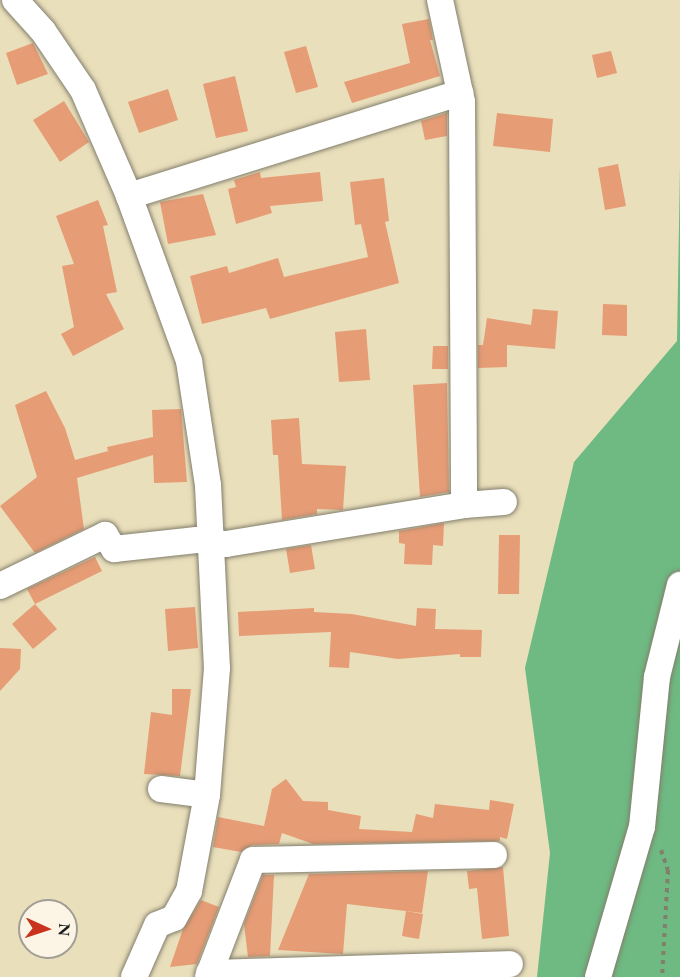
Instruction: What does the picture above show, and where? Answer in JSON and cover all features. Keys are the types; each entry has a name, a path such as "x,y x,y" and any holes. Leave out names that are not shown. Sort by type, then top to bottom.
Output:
{"street":[{"path":"15,0 43,31 83,90 129,196 189,361 208,484 217,668 207,795 189,891 174,918 157,925 134,977"},
{"path":"440,0 460,93 464,505"},
{"path":"129,196 460,93"},
{"path":"0,586 105,535 114,549 197,540 226,544 464,505 504,502"},
{"path":"597,977 642,827 657,677 680,585"},
{"path":"161,789 207,795"},
{"path":"494,855 253,860 208,975 317,973 510,964"}],"path":[{"path":"642,827 657,840 668,870 662,977"}],"green space":[{"path":"680,166 680,977 537,977 550,853 525,668 574,462 677,341"}],"building":[{"path":"429,19 433,40 430,40 440,76 352,103 344,82 410,63 402,24"},
{"path":"33,43 48,74 17,85 6,53"},
{"path":"306,46 318,87 296,93 284,52"},
{"path":"611,51 617,73 597,78 592,55"},
{"path":"235,76 248,131 216,138 203,84"},
{"path":"168,89 178,120 139,133 128,102"},
{"path":"64,101 89,142 60,162 33,120"},
{"path":"447,113 447,136 425,140 421,121"},
{"path":"497,113 553,119 550,152 493,146"},
{"path":"618,164 626,206 605,210 598,168"},
{"path":"260,172 261,178 320,172 323,201 270,206 272,213 236,224 228,189 236,187 234,180"},
{"path":"384,178 389,221 385,222 399,283 270,319 266,308 202,324 190,276 227,266 229,273 278,258 284,277 368,257 361,224 355,225 350,182"},
{"path":"203,194 216,235 168,244 160,202"},
{"path":"98,200 108,225 103,226 117,292 106,294 124,329 73,356 61,334 74,327 62,266 74,264 56,216"},
{"path":"603,304 627,305 627,336 602,335"},
{"path":"533,309 558,311 555,349 507,345 507,367 478,368 478,345 483,345 487,318 531,325"},
{"path":"366,329 370,380 339,382 335,332"},
{"path":"433,346 448,346 448,369 432,369"},
{"path":"447,383 449,492 420,497 413,385"},
{"path":"46,391 65,428 75,460 108,451 111,462 107,447 153,437 152,410 181,409 187,482 154,483 153,455 77,478 84,529 35,553 0,506 37,477 15,405"},
{"path":"299,418 302,464 346,466 343,510 317,509 317,514 282,520 278,455 273,455 271,420"},
{"path":"444,523 443,546 433,545 432,565 404,564 405,544 399,543 399,531"},
{"path":"499,535 520,535 519,594 498,594"},
{"path":"311,545 315,569 290,573 286,549"},
{"path":"95,557 102,571 35,604 27,589"},
{"path":"35,604 57,629 33,649 12,624"},
{"path":"195,607 198,648 168,651 165,609"},
{"path":"314,608 314,612 352,614 416,626 417,608 436,609 435,629 482,630 481,657 460,657 460,654 398,659 350,652 349,668 329,667 331,632 239,636 238,612"},
{"path":"0,648 21,649 20,669 0,691"},
{"path":"172,689 191,689 180,776 144,774 151,712 172,715"},
{"path":"286,779 303,801 328,802 328,810 361,816 359,829 412,832 416,814 433,818 435,804 489,810 490,800 514,804 507,839 500,837 500,841 313,844 282,833 279,844 252,845 241,852 213,847 218,817 264,826 272,789"},
{"path":"503,867 509,936 482,939 477,888 469,889 467,871"},
{"path":"428,871 422,913 347,904 343,954 278,950 309,874"},
{"path":"263,875 274,875 270,956 248,957 244,924"},
{"path":"201,900 219,907 197,964 170,967 183,929"},
{"path":"406,911 423,914 419,939 402,936"}]}
